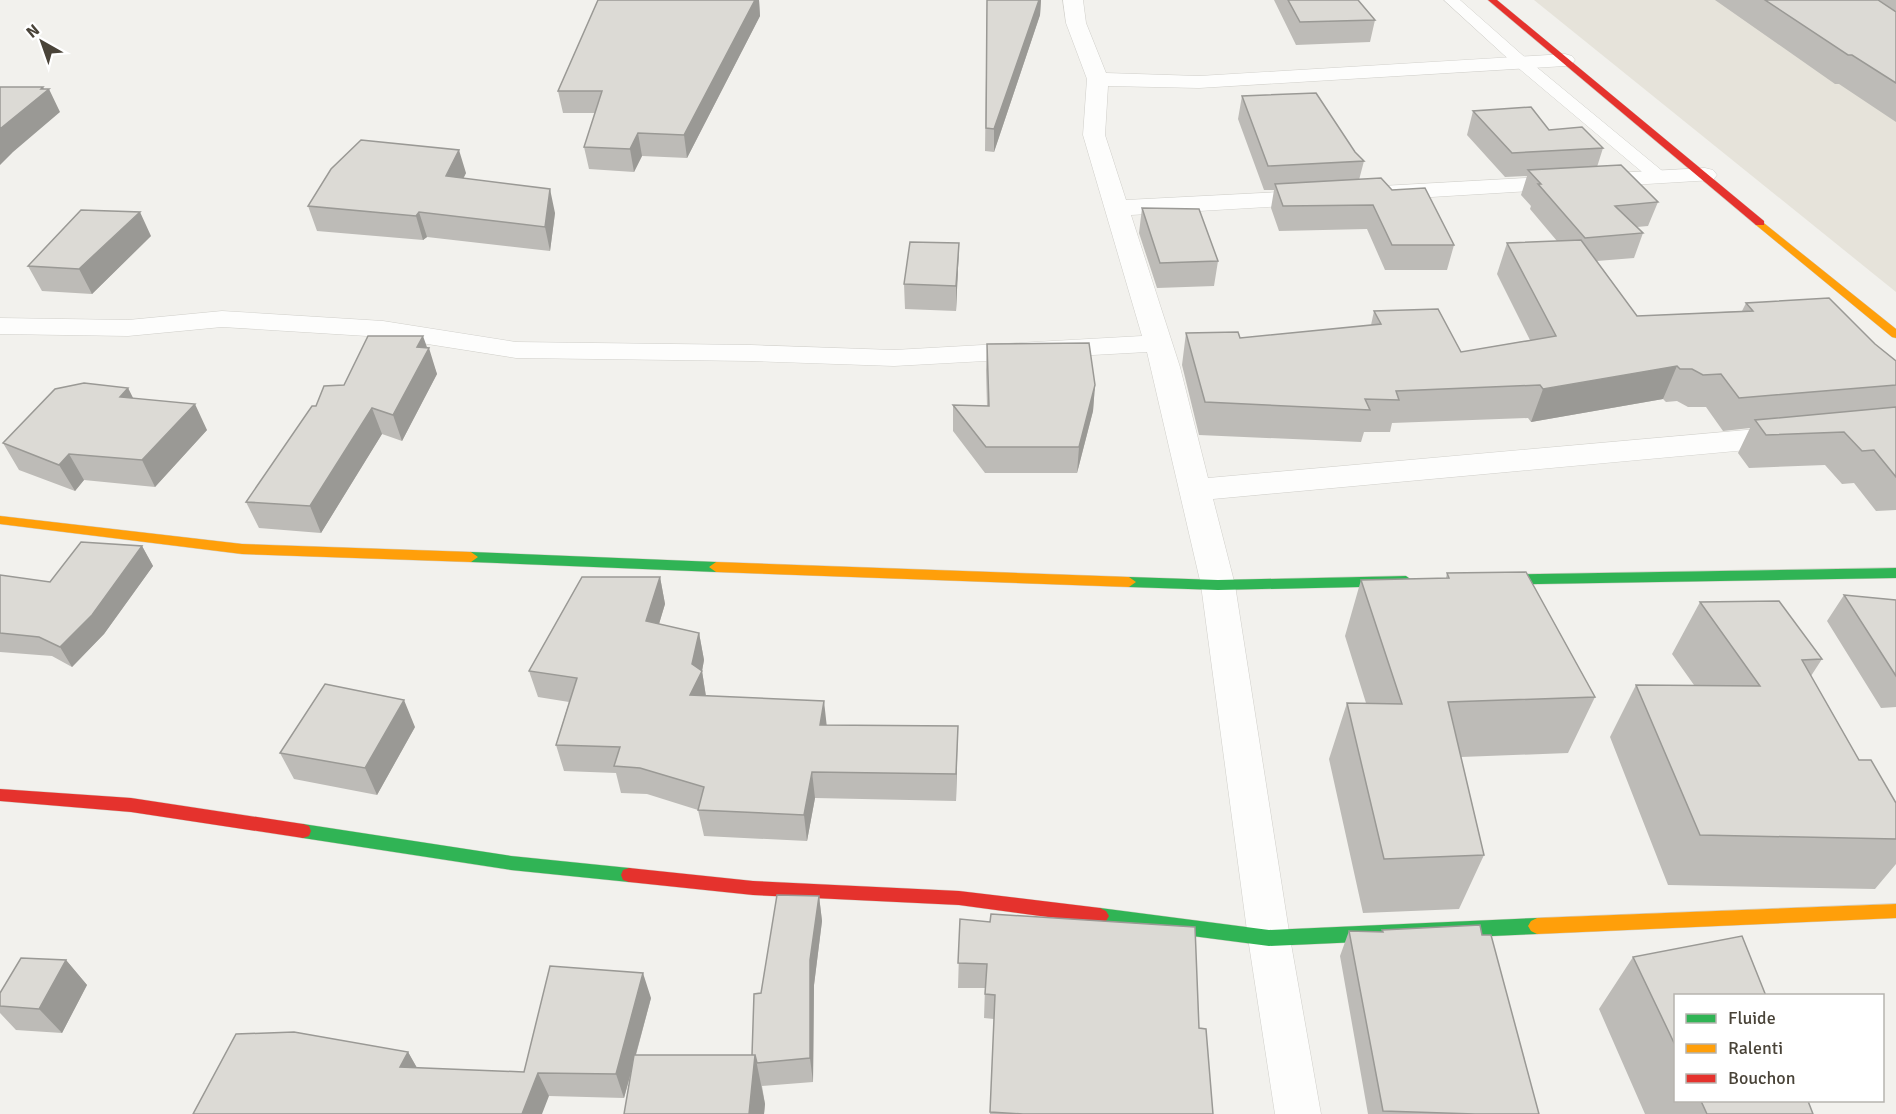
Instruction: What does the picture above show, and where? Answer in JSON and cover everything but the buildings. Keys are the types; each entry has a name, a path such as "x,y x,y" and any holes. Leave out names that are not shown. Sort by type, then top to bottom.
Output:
{"main road":[{"path":"1492,0 1896,335"},
{"path":"0,520 242,549 1218,585 1420,581"},
{"path":"1468,580 1896,573"},
{"path":"0,795 131,805 511,863 753,888 959,898 1269,938 1896,911"}],"street":[{"path":"1073,0 1076,23 1098,79 1094,135 1159,343 1218,585 1269,938 1298,1114"},
{"path":"1098,79 1199,82 1565,60"},
{"path":"1116,208 1705,176"},
{"path":"0,326 128,327 222,319 383,329 516,350 751,353 894,358 1159,343"},
{"path":"1195,490 1813,434"}],"lane":[{"path":"1451,0 1522,63 1660,178"}],"shaded area":[{"path":"1534,0 1896,0 1896,292"}],"traffic: fast":[{"path":"471,557 716,567"},
{"path":"1484,580 1896,573"},
{"path":"1129,582 1218,585 1406,581"},
{"path":"303,831 511,863 629,875"},
{"path":"1100,916 1269,938 1537,926"}],"traffic: slow":[{"path":"1760,223 1896,335"},
{"path":"0,520 242,549 471,557"},
{"path":"716,567 1129,582"},
{"path":"1537,926 1896,911"}],"traffic: jam":[{"path":"1492,0 1760,223"},
{"path":"0,795 131,805 303,831"},
{"path":"629,875 753,888 959,898 1100,916"}]}
